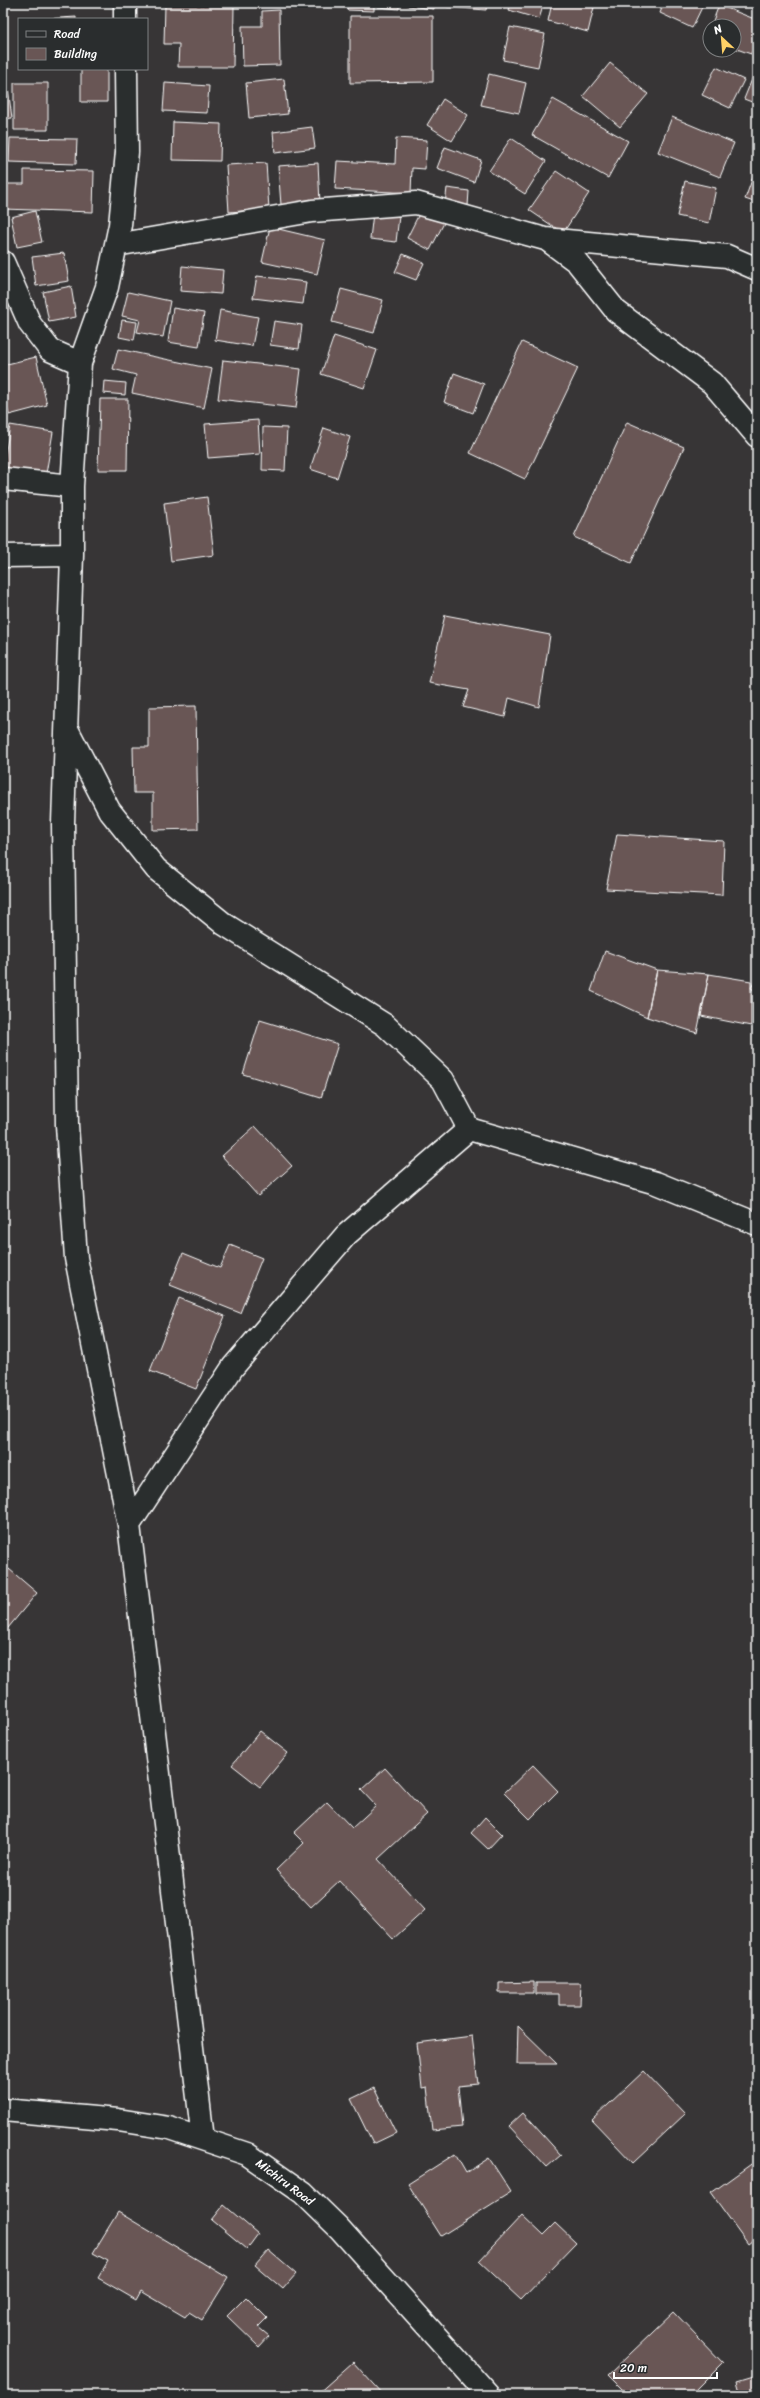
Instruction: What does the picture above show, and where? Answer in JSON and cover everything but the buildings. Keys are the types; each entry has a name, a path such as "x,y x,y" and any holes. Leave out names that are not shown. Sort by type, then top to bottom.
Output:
{"street":[{"path":"125,3 125,18"},
{"path":"126,70 127,152 120,225 107,287 80,363 72,486 72,555 63,823 63,972 67,1125 76,1258 129,1525 203,2139"},
{"path":"116,245 312,211 416,203 545,238 727,256 757,269"},
{"path":"545,238 577,262 616,311 712,383 757,436"},
{"path":"3,262 30,324 50,350 80,363"},
{"path":"3,479 72,486"},
{"path":"3,556 72,555"},
{"path":"66,728 109,810 156,869 224,924 385,1024 443,1080 469,1129 656,1183 757,1224"},
{"path":"129,1525 238,1361 346,1235 469,1129"},
{"name":"Michiru Road","path":"3,2110 118,2120 169,2128 247,2154 303,2192 339,2228 489,2395"}]}
